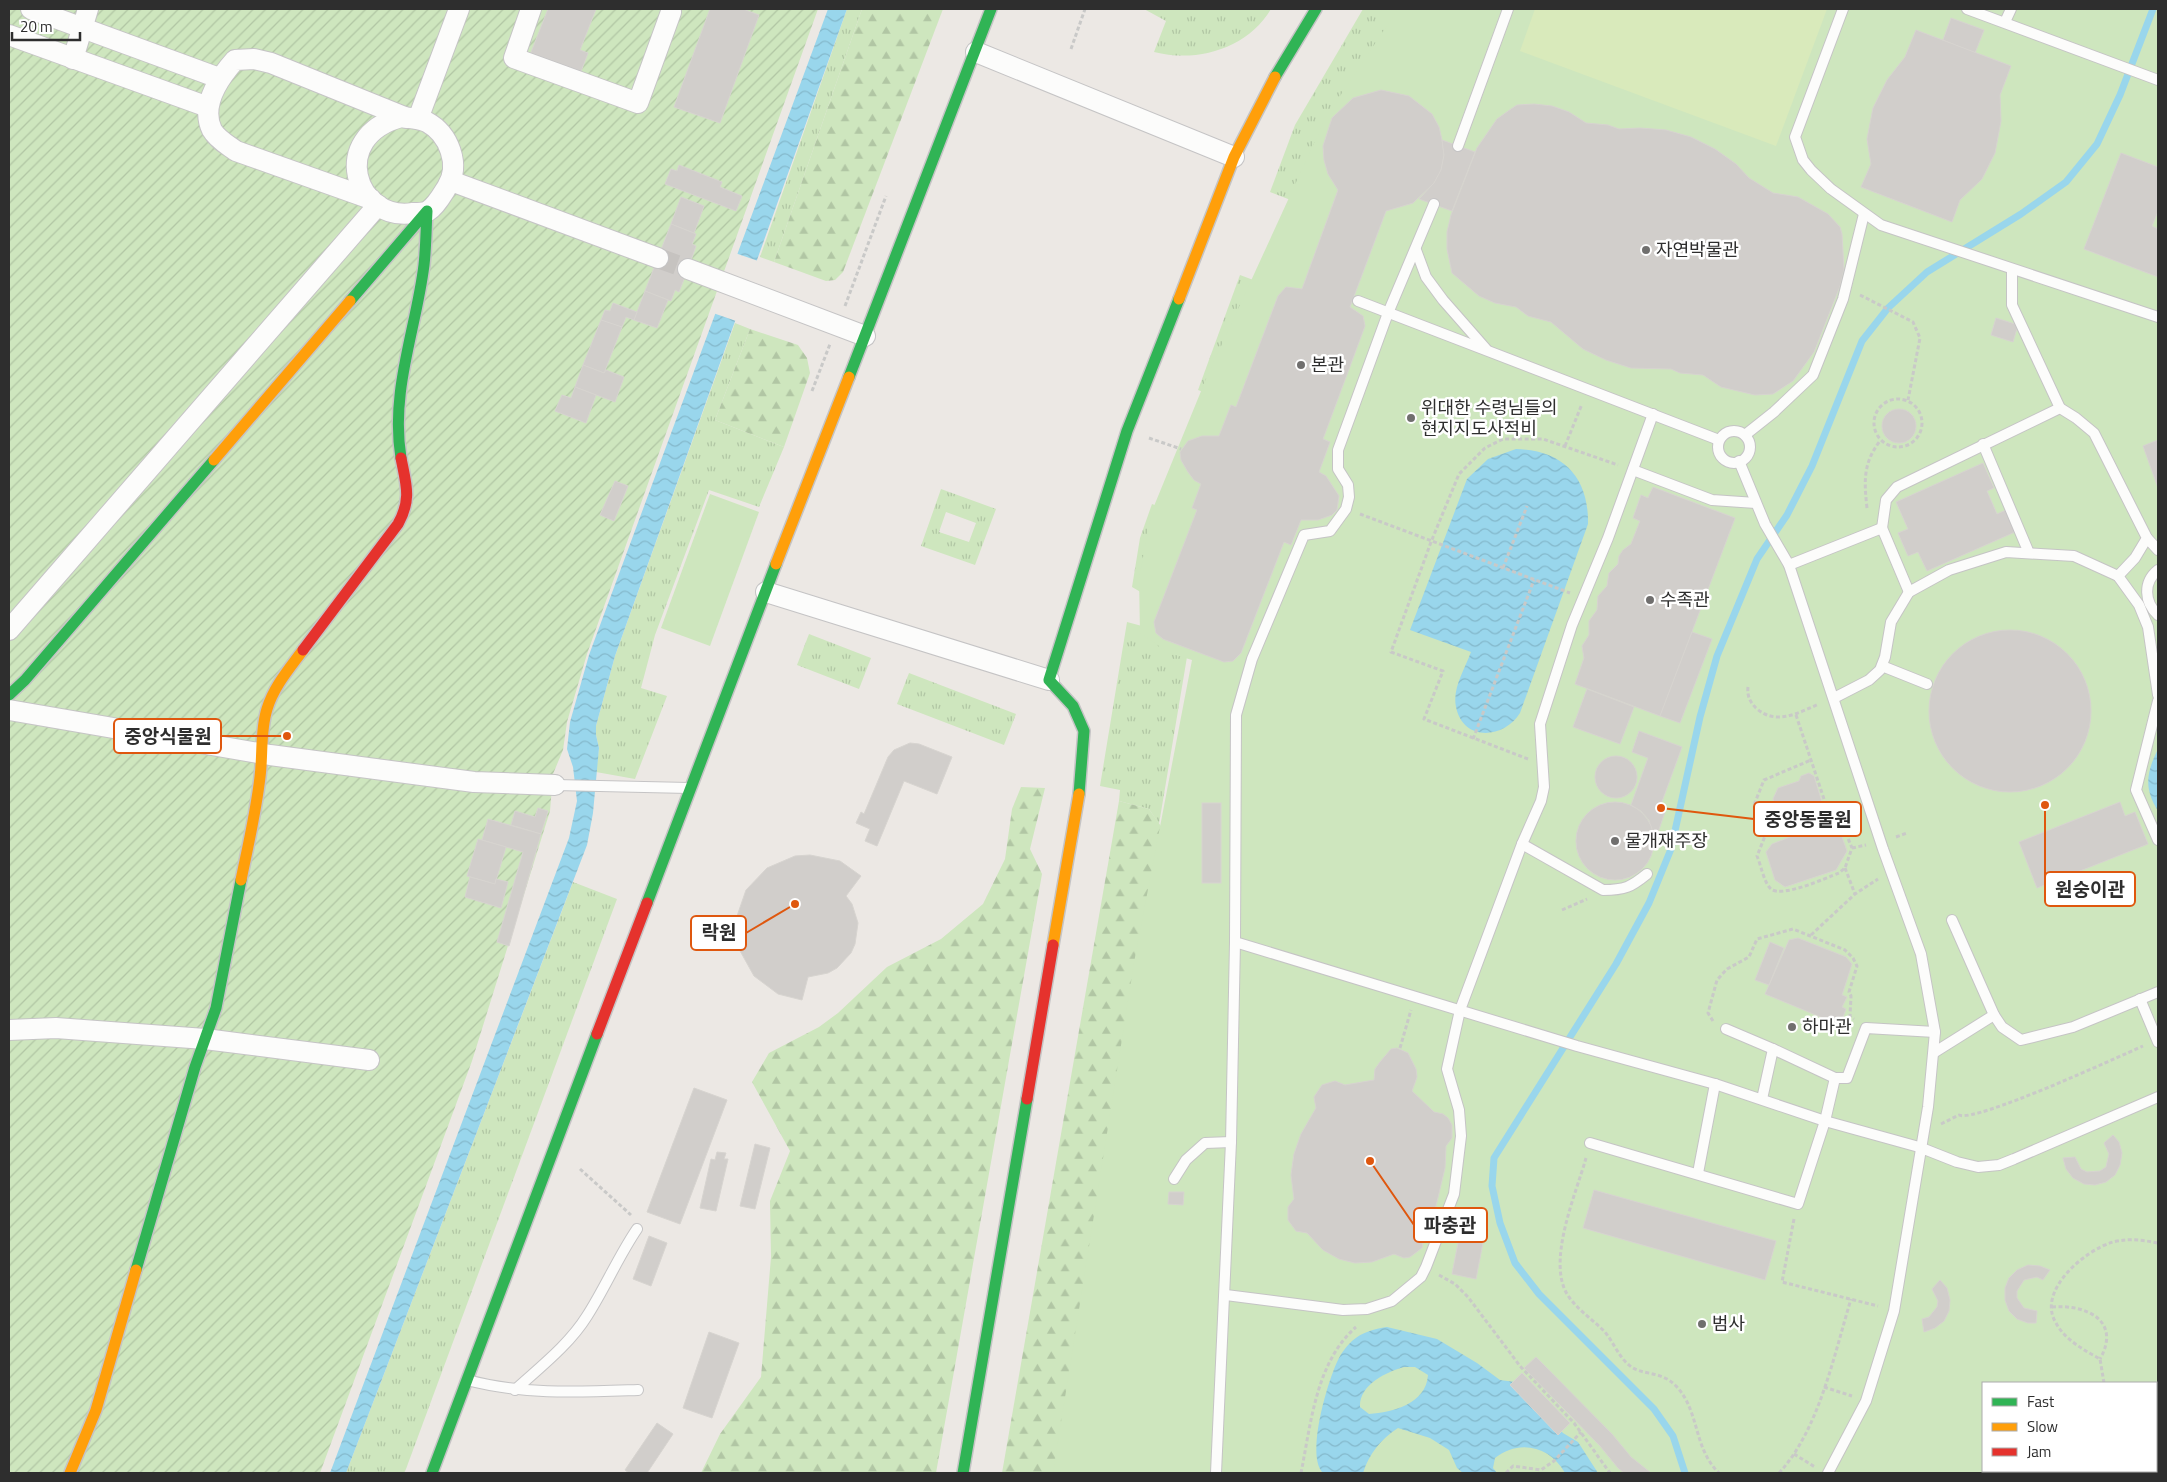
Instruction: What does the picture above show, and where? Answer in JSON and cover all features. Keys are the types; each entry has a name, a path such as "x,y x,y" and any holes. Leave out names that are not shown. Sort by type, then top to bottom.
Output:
{"street":[{"path":"31,9 85,18 219,78"},
{"path":"412,118 459,9"},
{"path":"531,9 514,58 638,103 671,12"},
{"path":"432,1473 690,788 976,52 991,9"},
{"path":"1049,680 1127,431 1234,157 1281,66 1316,9"},
{"path":"73,58 85,18"},
{"path":"9,35 208,107"},
{"path":"976,52 1234,157"},
{"path":"9,695 25,680 427,211 437,202 451,181 454,165 450,148 442,134 429,123 271,63 254,59 235,60 219,78 208,107 212,130 222,142 236,151 374,202 390,212 406,214 427,211"},
{"path":"374,202 363,191 357,175 357,158 362,142 371,131 385,122 412,118"},
{"path":"451,181 658,258"},
{"path":"9,630 374,202"},
{"path":"70,1473 96,1410 224,973 263,754 262,726 268,706 282,678 398,524 406,510 408,496 398,439 397,408 400,380 424,265 427,211"},
{"path":"688,269 865,336"},
{"path":"766,592 1049,680 1073,706 1084,731 1082,777 963,1473"},
{"path":"9,710 263,754 474,782 555,785"},
{"path":"9,1030 56,1028 110,1034 205,1039 369,1060"}],"lane":[{"path":"1458,146 1508,9"},
{"path":"1843,9 1794,137 1803,160 1831,190 1881,224 2158,317"},
{"path":"1968,9 2158,80"},
{"path":"2005,22 2010,9"},
{"path":"1216,1473 1226,1295 1231,1142 1235,942 1236,715 1252,659 1304,535 1330,531 1346,509 1349,497 1348,485 1338,469 1338,450 1388,313 1434,204"},
{"path":"1745,435 1774,412 1813,375 1843,298 1864,214"},
{"path":"1416,250 1426,276 1443,300 1486,350"},
{"path":"2012,269 2012,305 2060,408 2094,433 2147,538 2158,550"},
{"path":"1358,301 1719,440"},
{"path":"1909,592 1882,528 1886,500 1897,487 2060,408"},
{"path":"1226,1295 1343,1310 1367,1309 1392,1301 1421,1277 1426,1267 1454,1194 1460,1128 1459,1110 1447,1069 1460,1010 1522,844 1541,801 1544,786 1540,724 1572,625 1608,538 1653,414"},
{"path":"1734,431 1745,435 1750,447 1748,453 1739,461 1727,461 1722,458 1718,446 1719,440 1728,432 1734,431"},
{"path":"1983,444 2029,553"},
{"path":"1739,461 1765,524 1789,565 1891,871 1921,954 1936,1032 1935,1052 1919,1147 1910,1220 1894,1311 1866,1401 1828,1473"},
{"path":"1633,470 1712,500 1756,503"},
{"path":"1789,565 1870,531 1882,528"},
{"path":"2118,576 2135,558 2147,538"},
{"path":"1834,698 1869,680 1882,666 1891,622 1909,592 1949,570 2006,552 2074,556 2118,576 2158,615"},
{"path":"2158,570 2149,581 2144,603 2158,695"},
{"path":"1882,666 1927,684"},
{"path":"2158,700 2136,790 2158,840"},
{"path":"555,785 690,788"},
{"path":"1522,844 1603,890 1619,890 1631,887 1647,874"},
{"path":"1952,920 1994,1015 2002,1028 2021,1040 2074,1027 2158,992"},
{"path":"1235,942 1577,1046 1715,1084 1978,1167 1999,1165 2158,1097"},
{"path":"2140,999 2158,1041"},
{"path":"1935,1052 1994,1015"},
{"path":"1726,1029 1836,1078 1847,1078 1851,1072 1866,1028 1936,1032"},
{"path":"1762,1099 1773,1049"},
{"path":"1590,1143 1698,1173 1798,1204 1825,1120 1836,1078"},
{"path":"1698,1173 1715,1084"},
{"path":"1174,1179 1186,1160 1205,1143 1231,1142"},
{"path":"514,1390 556,1352 587,1317 637,1230"},
{"path":"466,1380 514,1390 575,1392 638,1390"},
{"path":"2041,1473 2085,1473"}],"path":[{"path":"1071,49 1085,9"},
{"path":"812,392 886,196"},
{"path":"1877,302 1913,322 1920,338 1908,400"},
{"path":"1566,446 1588,389"},
{"path":"1897,399 1908,400 1920,412 1922,421 1921,431 1916,440 1908,445 1898,448 1889,446 1880,441 1872,425 1880,407 1897,399"},
{"path":"1127,431 1182,449"},
{"path":"1542,764 1424,719 1443,671 1391,652 1431,542 1459,474 1485,448 1503,439 1543,439 1633,470"},
{"path":"1870,531 1866,498 1866,466 1869,455 1880,441"},
{"path":"1503,568 1527,506"},
{"path":"1346,509 1564,590"},
{"path":"1474,739 1534,580"},
{"path":"1748,687 1747,695 1752,705 1763,714 1774,718 1796,715 1834,698"},
{"path":"1796,715 1811,760 1829,814 1834,822 1844,831 1852,848 1845,868 1839,873 1790,890 1777,892 1770,888 1757,856 1765,836 1754,805 1764,780 1811,760"},
{"path":"1845,868 1855,894"},
{"path":"1811,936 1855,894 1891,871"},
{"path":"1562,910 1603,890"},
{"path":"1726,1029 1710,1019 1708,1014 1709,1004 1722,974 1749,957 1757,938 1787,929 1811,936 1845,950 1853,958 1857,966 1849,992 1851,996 1850,1016 1866,1028"},
{"path":"1400,1048 1415,997"},
{"path":"1922,1133 1959,1115 1963,1117 1979,1114 1986,1109 2034,1094 2158,1041"},
{"path":"580,1169 640,1223 637,1230"},
{"path":"1581,1176 1561,1246 1559,1274 1567,1295 1584,1316 1604,1331 1628,1365 1636,1369 1665,1376 1677,1386 1693,1413 1701,1445 1713,1468 1719,1473"},
{"path":"1791,1230 1782,1282 1894,1311"},
{"path":"2101,1358 2077,1346 2055,1323 2053,1307 2054,1290 2076,1263 2111,1242 2133,1238 2158,1243"},
{"path":"1426,1267 1454,1284 1468,1297 1520,1366 1580,1432 1610,1473"},
{"path":"1779,1473 1802,1442 1824,1387 1851,1300"},
{"path":"2053,1307 2079,1307 2097,1317 2105,1327 2107,1341 2101,1358 2104,1382"},
{"path":"1301,1473 1314,1406 1327,1369 1336,1349 1345,1336 1361,1323 1367,1309"},
{"path":"1824,1387 1866,1401"},
{"path":"1506,1473 1513,1466 1541,1470 1554,1461 1580,1432"},
{"path":"1794,1454 1818,1468"}],"green space":[{"path":"9,9 818,9 587,654 567,722 563,750 553,774 550,811 472,1061 320,1473 9,1473"},
{"path":"847,9 862,9 774,262 760,257"},
{"path":"862,9 943,9 843,272 835,280 826,281 774,262"},
{"path":"1144,9 1271,9 1261,23 1235,43 1220,50 1187,56 1154,52 1166,21"},
{"path":"1363,9 1402,9 1327,214 1270,192 1295,125"},
{"path":"1398,9 2158,9 2158,1473 1053,1473 1135,957 1192,660 1169,653 1140,633 1139,578 1152,511 1206,379 1326,117"},
{"path":"1535,9 1827,9 1776,146 1520,51"},
{"path":"1240,275 1277,289 1235,404 1198,390"},
{"path":"735,323 750,329 715,420 784,447 759,507 709,490 655,635 641,688 667,696 635,779 596,772 599,748 596,726 615,656"},
{"path":"750,329 798,345 807,358 810,373 784,447 715,420"},
{"path":"941,489 996,509 975,565 921,546","holes":["946,512 976,523 969,542 939,532"]},
{"path":"710,494 759,512 710,646 661,628"},
{"path":"1152,504 1171,511 1144,594 1132,587 1140,538"},
{"path":"1127,622 1142,626 1187,657 1159,824 1149,809 1119,801 1120,790 1100,786"},
{"path":"809,634 871,658 859,689 797,665"},
{"path":"909,673 1016,714 1004,745 897,704"},
{"path":"1021,787 1045,788 1030,849 1042,874 936,1473 701,1473 720,1434 761,1377 771,1257 770,1201 790,1151 752,1082 769,1053 819,1027 838,1013 887,967 941,939 983,904 1005,859 1012,809"},
{"path":"1119,801 1149,809 1174,845 1190,1473 1002,1473"},
{"path":"573,882 617,899 406,1469 404,1473 346,1473"}],"water":[{"path":"828,9 847,9 615,656 596,726 599,748 593,813 587,845 346,1473 330,1473 569,838 577,801 573,767 567,749 570,722 589,655"},
{"path":"1516,449 1547,455 1560,461 1570,469 1584,493 1588,524 1520,713 1513,722 1504,728 1495,732 1485,733 1475,731 1467,726 1460,718 1456,707 1457,686 1471,652 1410,630 1467,479 1488,459"},
{"path":"2158,749 2158,811 2150,795 2148,781 2151,766"},
{"path":"1387,1327 1437,1339 1477,1363 1500,1380 1515,1382 1563,1433 1578,1442 1598,1473 1565,1473 1559,1464 1543,1451 1524,1447 1504,1452 1495,1458 1493,1468 1497,1473 1463,1473 1457,1468 1449,1450 1430,1438 1398,1428 1376,1448 1363,1473 1323,1473 1318,1464 1316,1451 1317,1435 1324,1400 1334,1370 1341,1355 1352,1341 1364,1333","holes":["1415,1367 1428,1375 1426,1385 1415,1400 1407,1405 1378,1413 1369,1414 1360,1407 1364,1392 1375,1381 1397,1369"]}],"pier":[{"path":"735,253 761,262 739,322 713,313"}],"building":[{"path":"548,9 596,9 580,50 588,53 580,74 530,55"},
{"path":"710,9 743,9 759,15 720,123 674,107"},
{"path":"1951,18 1984,30 1975,53 1943,40"},
{"path":"1916,30 2011,66 2000,95 2001,121 1995,153 1982,179 1960,200 1952,222 1861,187 1871,164 1867,139 1873,108 1887,80 1905,57"},
{"name":"본관","path":"1381,90 1409,96 1432,114 1439,127 1442,140 1444,155 1441,170 1434,183 1413,203 1386,211 1350,307 1363,316 1365,326 1323,439 1330,442 1319,472 1326,476 1339,496 1337,510 1332,515 1318,520 1301,520 1291,545 1284,542 1241,653 1233,661 1224,662 1163,639 1156,633 1154,622 1197,510 1192,508 1201,484 1194,480 1188,472 1181,460 1180,452 1188,441 1202,436 1219,436 1231,405 1236,407 1278,296 1286,287 1302,289 1338,190 1328,174 1324,160 1323,146 1332,118 1353,98"},
{"name":"자연박물관","path":"1517,105 1552,106 1569,112 1586,123 1608,125 1619,129 1666,130 1691,137 1715,149 1736,164 1749,178 1773,193 1798,197 1828,214 1840,227 1844,269 1840,286 1814,352 1793,381 1773,394 1755,395 1721,387 1703,375 1680,373 1671,369 1631,368 1606,360 1583,349 1551,322 1528,316 1516,307 1495,303 1479,296 1452,273 1447,249 1447,232 1451,215 1477,148 1497,119"},
{"path":"1442,140 1475,152 1452,211 1419,199 1434,183 1441,170 1444,155"},
{"path":"2121,153 2158,167 2158,211 2152,226 2158,229 2158,277 2084,249"},
{"path":"679,165 722,182 720,187 742,196 736,211 665,184 671,169 677,171"},
{"path":"681,197 704,206 694,233 671,224"},
{"path":"671,224 696,234 692,244 696,246 679,292 675,290 671,301 645,291"},
{"path":"645,291 668,300 657,328 634,320"},
{"path":"613,303 637,312 634,320 626,317 622,327 601,320 605,310 610,311"},
{"path":"1996,318 2018,325 2013,342 1991,335"},
{"path":"601,320 622,327 604,373 583,365"},
{"path":"583,365 604,373 606,370 624,377 615,402 575,387"},
{"path":"575,387 596,395 586,423 555,411 562,395 571,398"},
{"path":"1899,409 1911,414 1916,426 1911,438 1899,443 1887,438 1882,426 1887,414"},
{"path":"2158,440 2158,488 2143,446"},
{"path":"1983,463 1994,488 1987,491 1997,514 2006,510 2015,532 1927,571 1918,552 1908,556 1898,533 1908,529 1896,502"},
{"path":"615,481 628,486 614,521 600,515"},
{"name":"수족관","path":"1653,487 1735,518 1660,716 1575,684 1584,658 1582,646 1589,635 1589,621 1597,610 1598,596 1607,586 1609,573 1618,564 1619,556 1631,544 1640,521 1633,518 1641,495 1648,498"},
{"path":"2010,630 2041,636 2067,654 2085,680 2091,711 2085,742 2067,768 2041,786 2010,792 1979,786 1953,768 1935,742 1929,711 1935,680 1953,654 1979,636"},
{"path":"1692,632 1712,639 1680,723 1660,716"},
{"path":"1587,689 1634,707 1620,744 1573,727"},
{"path":"1639,731 1682,747 1660,807 1666,809 1655,841 1649,820 1641,811 1631,805 1648,758 1632,752"},
{"path":"910,743 919,744 952,757 937,794 904,781 877,846 865,841 870,829 856,823 861,812 864,814 888,757 894,750"},
{"path":"1616,756 1631,762 1637,777 1631,792 1616,798 1601,792 1595,777 1601,762"},
{"path":"1809,773 1814,776 1822,802 1819,806 1825,825 1842,837 1847,851 1836,870 1785,887 1775,880 1766,852 1772,844 1790,837 1785,821 1781,822 1773,799 1778,788 1799,781 1801,776"},
{"name":"물개재주장","path":"1607,802 1623,802 1637,808 1648,819 1654,833 1654,849 1648,863 1637,874 1623,880 1607,880 1593,874 1582,863 1576,849 1576,833 1582,819 1593,808"},
{"path":"2120,802 2125,816 2135,812 2148,844 2037,888 2019,842"},
{"path":"1202,803 1221,803 1221,883 1202,883"},
{"path":"538,808 548,811 541,834 511,825 515,811 535,817"},
{"path":"488,819 541,834 509,946 497,942 523,852 482,840"},
{"path":"478,839 506,847 495,884 467,876"},
{"path":"810,855 840,861 861,876 846,896 852,904 858,923 855,944 851,953 837,968 828,973 808,977 802,1000 778,994 754,976 739,949 736,919 746,890 767,868 795,856"},
{"path":"470,877 495,884 496,879 508,882 501,908 465,897"},
{"path":"1798,938 1846,957 1852,964 1842,995 1847,997 1842,1007 1846,1009 1840,1025 1765,994 1789,940"},
{"path":"1770,942 1784,948 1769,985 1755,980"},
{"path":"1397,1048 1408,1053 1416,1069 1417,1077 1412,1091 1434,1112 1443,1114 1448,1118 1452,1125 1452,1138 1446,1146 1445,1168 1435,1210 1422,1231 1424,1235 1422,1248 1410,1257 1404,1258 1394,1254 1372,1262 1355,1263 1339,1259 1323,1250 1307,1233 1296,1231 1288,1220 1288,1207 1294,1199 1291,1175 1294,1154 1301,1134 1316,1108 1314,1097 1322,1085 1335,1081 1345,1085 1374,1080 1375,1069 1380,1062 1391,1049"},
{"path":"694,1088 727,1100 680,1224 647,1212"},
{"path":"2113,1135 2119,1142 2122,1153 2120,1165 2115,1175 2106,1182 2095,1185 2084,1184 2073,1178 2066,1169 2063,1158 2075,1157 2081,1169 2087,1172 2100,1171 2106,1167 2109,1154 2104,1143"},
{"path":"755,1144 770,1148 755,1209 740,1206"},
{"path":"717,1152 726,1153 724,1159 728,1159 716,1211 700,1208 711,1159 715,1160"},
{"path":"1594,1190 1776,1241 1765,1280 1583,1228"},
{"path":"1169,1192 1184,1192 1183,1205 1168,1204"},
{"path":"1464,1212 1488,1217 1476,1279 1452,1274"},
{"path":"649,1236 667,1243 651,1286 633,1279"},
{"path":"2028,1265 2040,1266 2050,1270 2043,1280 2037,1277 2024,1280 2017,1291 2017,1298 2024,1308 2037,1311 2036,1323 2028,1323 2017,1319 2009,1311 2005,1300 2005,1288 2009,1278 2017,1270"},
{"path":"1940,1280 1947,1288 1950,1300 1949,1311 1944,1321 1935,1328 1924,1332 1922,1319 1929,1317 1937,1307 1938,1301 1932,1289"},
{"path":"709,1332 739,1343 712,1418 683,1408"},
{"path":"1536,1357 1612,1434 1631,1457 1651,1473 1624,1473 1618,1468 1600,1446 1524,1368"},
{"path":"1522,1373 1570,1423 1558,1435 1510,1385"},
{"path":"657,1423 673,1434 647,1473 629,1473 625,1470"}],"waterway":[{"path":"1685,1473 1673,1436 1654,1409 1539,1294 1515,1263 1500,1223 1492,1186 1494,1158 1616,964 1649,903 1671,849 1700,717 1717,656 1757,559 1787,515 1812,466 1862,341 1888,308 1927,272 2021,214 2066,182 2097,144 2120,95 2153,9"}],"tunnel":[{"path":"658,258 688,269"}],"traffic: fast":[{"path":"849,377 991,9"},
{"path":"1275,77 1316,9"},
{"path":"350,301 427,211 424,265 401,385 399,409 401,458"},
{"path":"1079,794 1084,731 1073,706 1049,680 1127,431 1179,299"},
{"path":"9,695 25,680 214,460"},
{"path":"647,903 776,564"},
{"path":"136,1270 195,1067 216,1008 241,880"},
{"path":"432,1473 597,1034"},
{"path":"963,1473 1027,1099"}],"traffic: slow":[{"path":"1179,299 1234,157 1275,77"},
{"path":"214,460 350,301"},
{"path":"776,564 849,377"},
{"path":"241,880 258,790 263,726 267,709 278,685 303,650"},
{"path":"1053,945 1079,794"},
{"path":"70,1473 96,1410 136,1270"}],"traffic: jam":[{"path":"303,650 398,524 405,507 407,491 401,458"},
{"path":"597,1034 647,903"},
{"path":"1027,1099 1053,945"}],"place":[{"name":"자연박물관","path":"1646,250"},
{"name":"본관","path":"1301,365"},
{"name":"위대한 수령님들의 현지지도사적비","path":"1411,418"},
{"name":"수족관","path":"1650,600"},
{"name":"중앙식물원","path":"287,736"},
{"name":"원숭이관","path":"2045,805"},
{"name":"중앙동물원","path":"1661,808"},
{"name":"물개재주장","path":"1615,841"},
{"name":"락원","path":"795,904"},
{"name":"하마관","path":"1792,1027"},
{"name":"파충관","path":"1370,1161"},
{"name":"범사","path":"1702,1324"}]}
